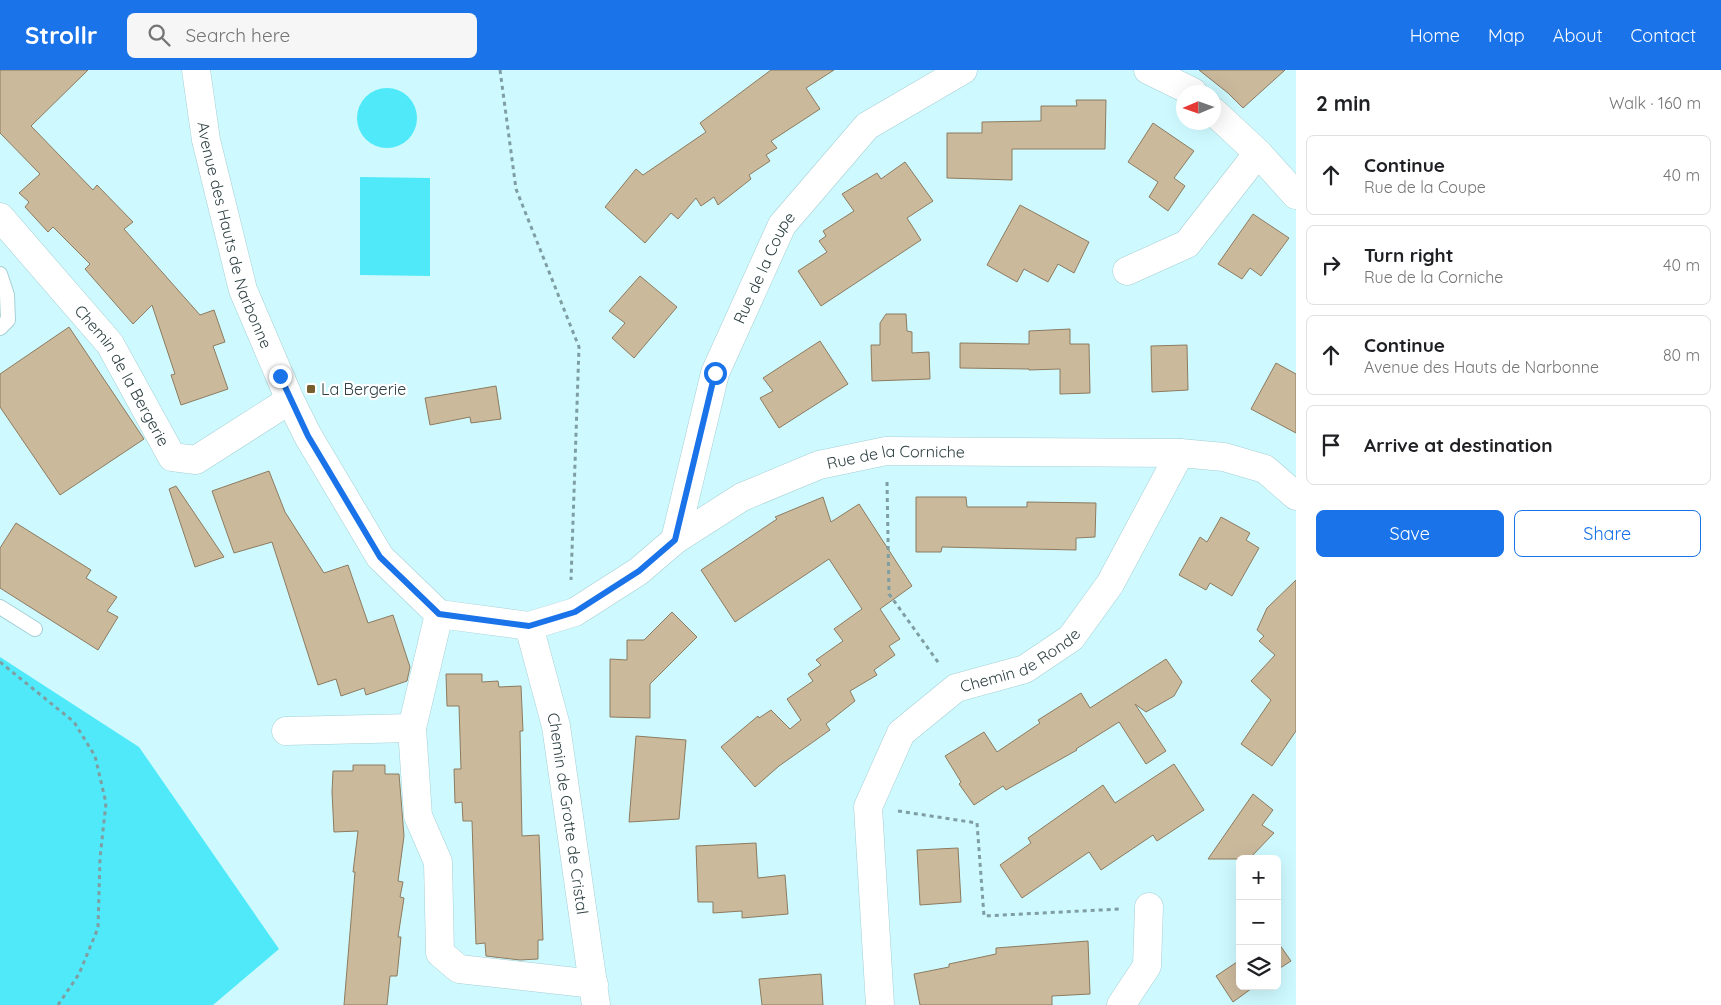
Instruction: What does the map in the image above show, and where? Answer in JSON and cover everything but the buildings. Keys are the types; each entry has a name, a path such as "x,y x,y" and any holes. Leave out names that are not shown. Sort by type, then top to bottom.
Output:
{"street":[{"name":"Avenue des Hauts de Narbonne","path":"196,70 206,140 243,290 290,400 308,436 380,557 439,614"},
{"name":"Rue de la Coupe","path":"675,540 715,373 782,225 867,126 962,70"},
{"path":"1148,70 1179,85"},
{"path":"1221,119 1258,153 1296,195"},
{"path":"1127,271 1187,244 1258,153"},
{"name":"Chemin de la Bergerie","path":"0,217 110,344 172,457 196,460 290,400"},
{"name":"Rue de la Corniche","path":"529,626 575,612 639,571 675,540 742,498 819,465 886,451 1180,453 1224,457 1265,469 1296,496"},
{"name":"Chemin de Ronde","path":"880,1005 868,807 901,733 956,688 1025,669 1071,638 1110,584 1180,453"},
{"path":"529,626 439,614 412,728 418,816 438,862 440,953 459,969 595,994"},
{"name":"Chemin de Grotte de Cristal","path":"529,626 556,726 595,994"},
{"path":"286,731 412,728"},
{"path":"1121,1005 1147,966 1149,907"}],"lane":[{"path":"0,274 7,295 8,320 0,328"},
{"path":"0,607 35,629"}],"path":[{"path":"500,70 516,189 579,347 571,591 575,612"},
{"path":"886,451 890,594 956,688"},
{"path":"0,662 74,722 95,756 106,803 100,858 98,928 79,974 58,1005"},
{"path":"868,807 977,823 984,916 1149,907"}],"shaded area":[{"path":"387,88 404,93 412,101 417,118 412,135 404,143 387,148 370,143 362,135 357,118 362,101 370,93"},
{"path":"360,177 430,178 430,276 360,275"},
{"path":"0,657 139,747 279,949 213,1005 0,1005"}],"place":[{"name":"La Bergerie","path":"311,389"}],"route":[{"path":"280,376 308,436 380,557 439,614 529,626 575,612 639,571 675,540 715,373"}]}
